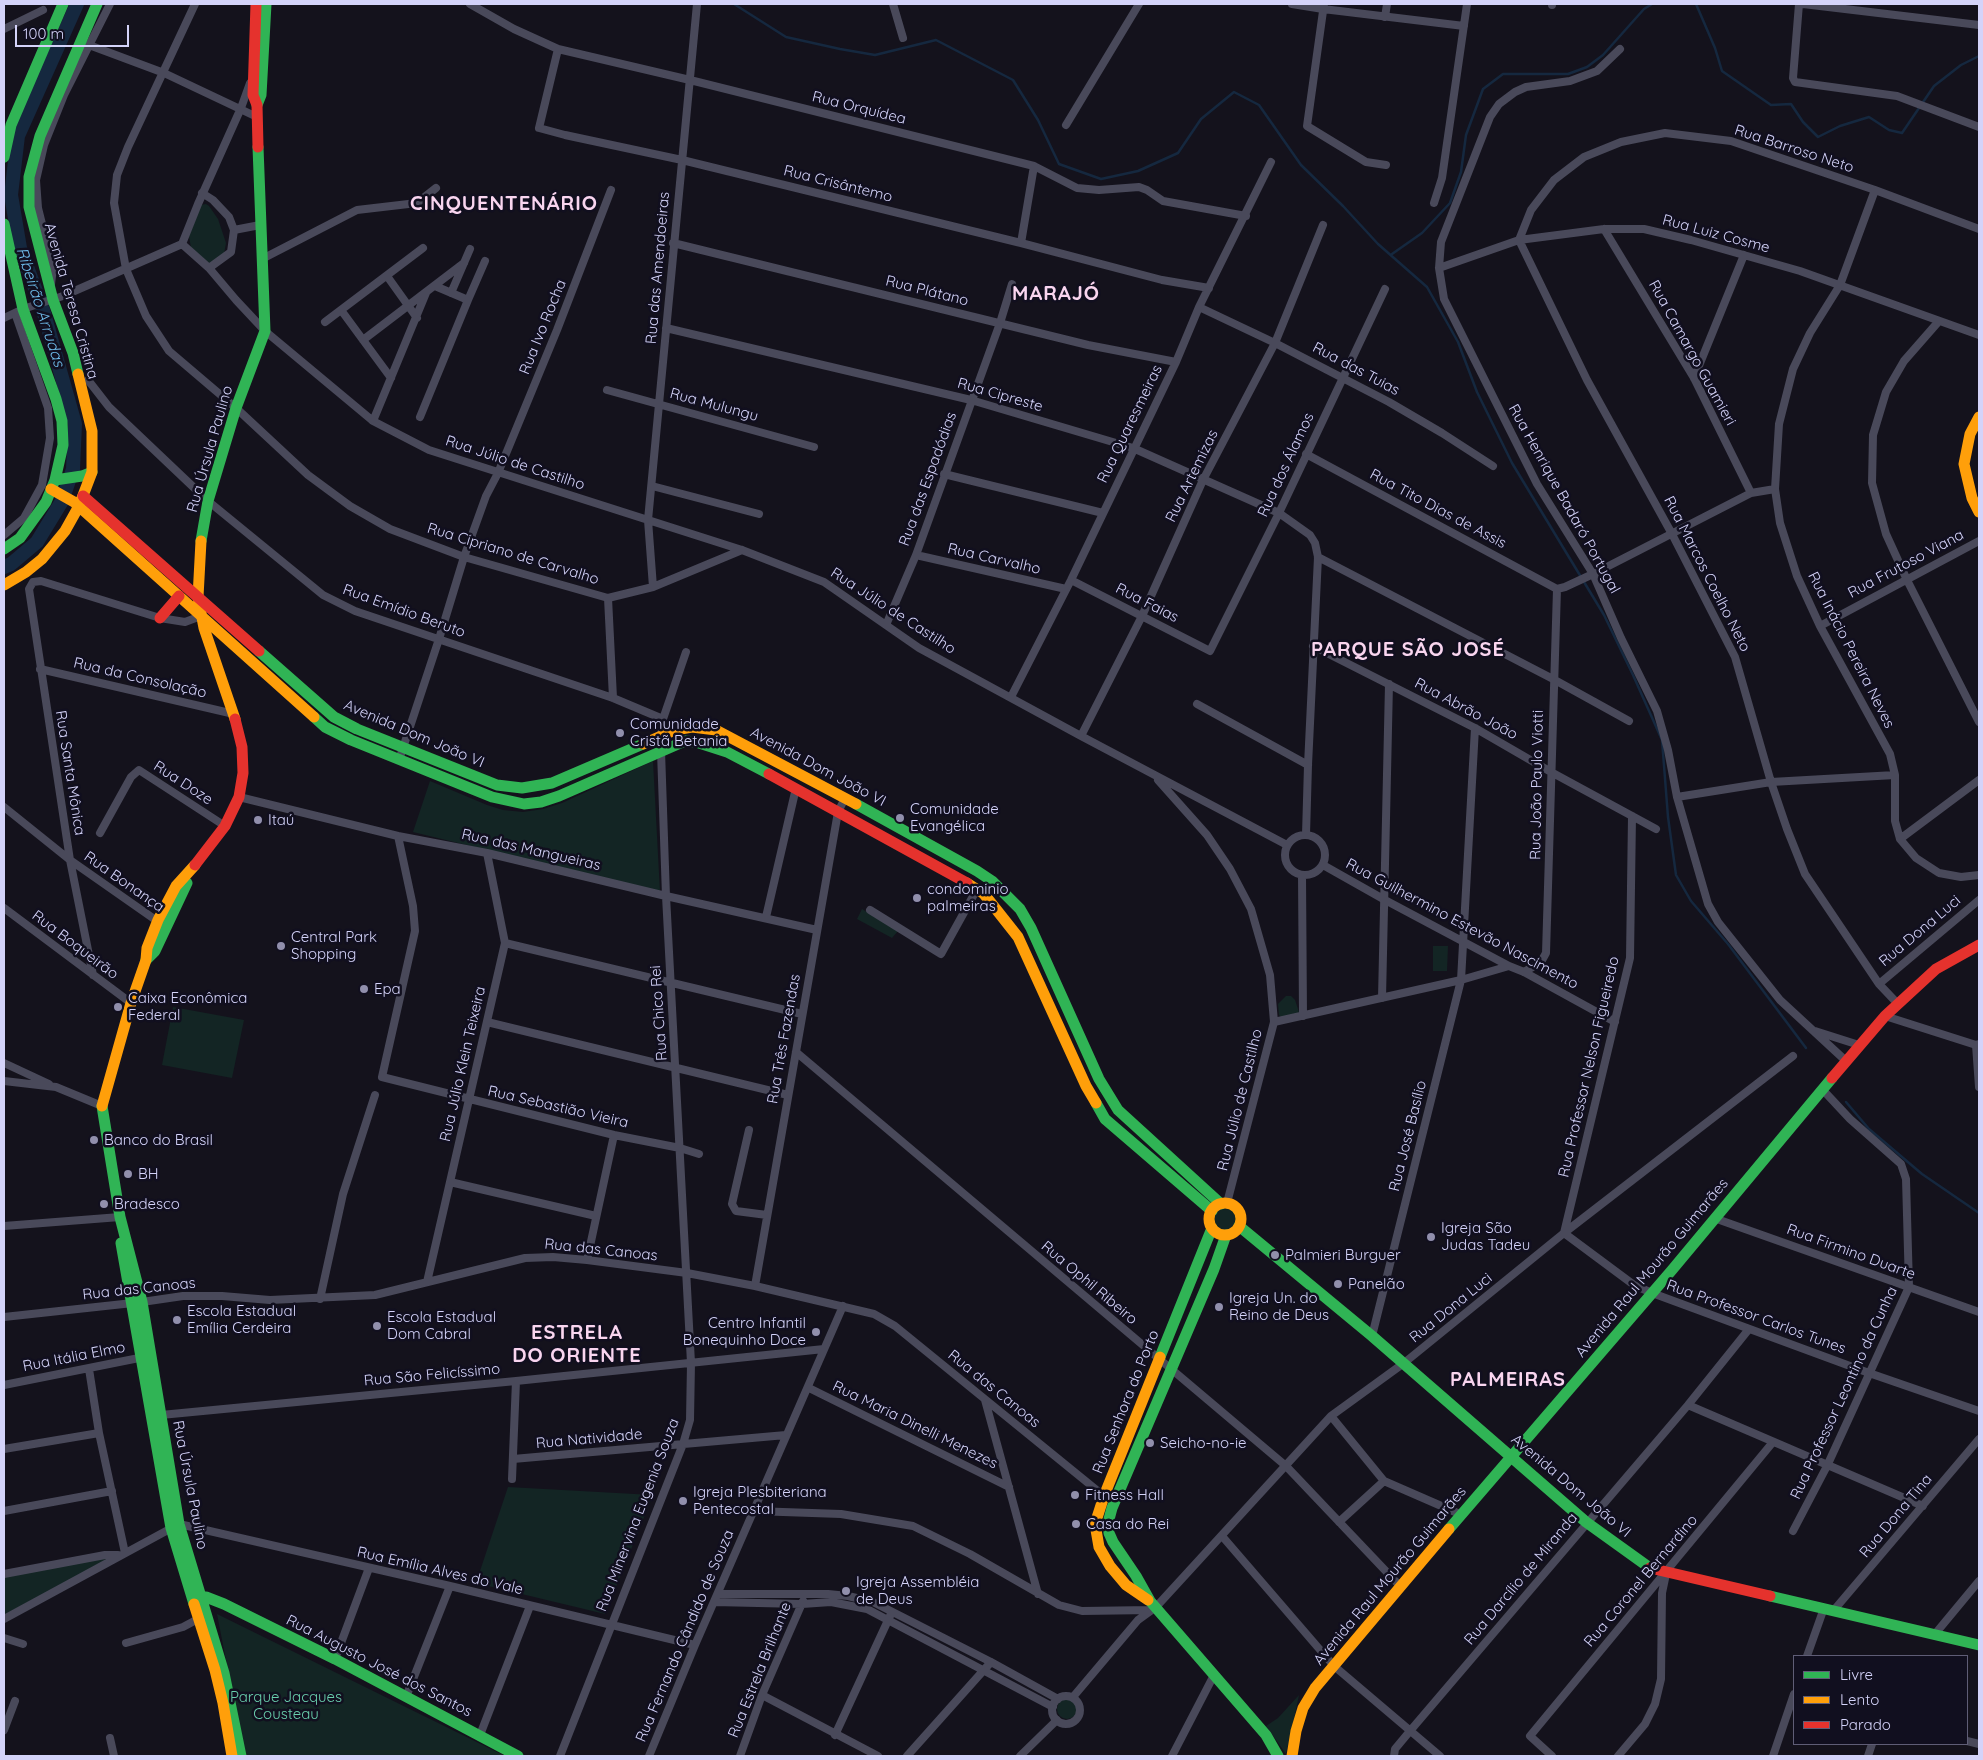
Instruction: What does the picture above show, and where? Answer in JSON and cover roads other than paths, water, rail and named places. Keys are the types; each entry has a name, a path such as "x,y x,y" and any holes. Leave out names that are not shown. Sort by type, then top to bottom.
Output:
{"main road":[{"path":"4,157 12,125 64,4"},
{"name":"Avenida Teresa Cristina","path":"4,585 26,572 42,559 65,531 79,501 87,474 93,440 72,353 51,297 29,206 29,177 40,136 97,4"},
{"name":"Rua Úrsula Paulino","path":"256,4 253,95 257,105"},
{"name":"Rua Úrsula Paulino","path":"201,1599 175,1526 137,1302 120,1237 120,1217 102,1106 131,1003 146,960 147,948 158,920 176,886 189,873 225,826 239,797 243,773 242,746 234,714 201,616 198,598 200,546 208,501 236,408 266,331 260,225 257,105 261,95 266,4"},
{"path":"4,224 28,337 60,416 63,445 55,485 46,502 20,538 4,550"},
{"path":"1979,417 1970,434 1964,464 1972,498 1979,512"},
{"path":"55,485 87,474"},
{"path":"55,485 79,501"},
{"name":"Avenida Dom João VI","path":"79,501 179,596 325,728 351,740 492,797 524,804 541,802 560,796 685,742 711,745 796,788 973,887 994,905 1018,937 1086,1086 1105,1120 1212,1211"},
{"name":"Avenida Dom João VI","path":"79,501 198,598 334,717 357,729 497,785 522,788 552,783 675,730 692,727 716,730 978,871 992,881 1020,909 1032,928 1099,1080 1118,1110 1224,1204"},
{"path":"160,618 179,596"},
{"path":"973,887 978,871"},
{"name":"Rua Úrsula Paulino","path":"146,960 155,951 187,882 189,873"},
{"name":"Avenida Raul Mourão Guimarães","path":"1292,1756 1296,1731 1303,1708 1315,1688 1400,1586 1652,1293 1885,1016 1936,969 1979,945"},
{"path":"1224,1204 1234,1206 1239,1212 1241,1219 1236,1231 1226,1235 1218,1233 1212,1228 1210,1221 1212,1211 1224,1204"},
{"name":"Avenida Dom João VI","path":"1239,1226 1404,1363 1586,1522 1647,1567 1979,1645"},
{"name":"Rua Senhora do Porto","path":"1212,1228 1104,1496 1095,1524 1099,1547 1110,1566 1126,1585 1153,1606 1266,1735 1278,1756"},
{"name":"Rua Senhora do Porto","path":"1153,1606 1136,1576 1112,1542 1108,1524 1112,1508 1214,1269 1226,1235"},
{"name":"Rua Úrsula Paulino","path":"146,1357 161,1414 175,1526 201,1599 202,1616 223,1703 232,1756"},
{"name":"Rua Augusto José dos Santos","path":"201,1599 224,1604 335,1659 518,1756"},
{"path":"202,1616 224,1604"},
{"name":"Rua Úrsula Paulino","path":"202,1616 224,1673 241,1756"}],"street":[{"path":"51,297 53,268 38,208 36,180 44,145 64,95 110,4"},
{"name":"Rua Cipriano de Carvalho","path":"196,4 117,175 114,203 126,268 146,316 169,351 236,408 308,475 350,506 390,529 464,557 608,598 653,587 742,550"},
{"name":"Rua Orquídea","path":"470,4 514,29 558,49 1034,166 1077,188 1099,190 1139,187 1163,201 1246,216"},
{"name":"Rua das Amendoeiras","path":"653,587 648,520 697,4"},
{"path":"893,4 903,38"},
{"path":"1066,125 1139,4"},
{"path":"1292,4 1464,26"},
{"path":"1385,17 1387,4"},
{"path":"1434,203 1442,178 1467,4"},
{"path":"1979,25 1801,4 1793,78 1796,83 1897,96 1979,127"},
{"path":"1323,7 1307,126 1366,162 1386,165"},
{"path":"4,29 42,10"},
{"path":"89,45 164,73 257,117"},
{"name":"Rua Crisântemo","path":"558,49 539,128 682,160 1162,280 1210,288"},
{"name":"Rua Henrique Badaró Portugal","path":"1620,49 1597,72 1570,81 1526,87 1515,92 1499,104 1490,117 1440,242 1439,268 1444,299 1537,484 1591,574 1657,711 1668,750 1677,797 1708,904 1718,922 1780,1000 1846,1061"},
{"path":"4,318 182,244 202,193 241,108 254,70"},
{"name":"Rua Barroso Neto","path":"1519,240 1531,210 1554,180 1584,157 1621,142 1665,133 1731,141 1875,190 1979,229"},
{"name":"Rua Quaresmeiras","path":"1011,697 1104,513 1133,448 1176,362 1199,307 1246,216 1271,162"},
{"path":"1020,243 1034,166"},
{"path":"262,259 357,210 417,203 436,188"},
{"name":"Rua Ivo Rocha","path":"399,760 464,557 486,496 498,472 586,258 611,190"},
{"name":"Rua Inácio Pereira Neves","path":"1875,190 1840,285 1810,333 1793,369 1779,424 1775,489 1780,522 1794,567 1820,626 1890,754 1895,775 1895,821 1900,839 1916,858 1939,873 1961,877 1979,875"},
{"path":"202,193 213,200 229,217 234,230 231,252 209,268"},
{"path":"234,230 260,225"},
{"name":"Rua Artemizas","path":"1080,736 1142,616 1203,480 1275,342 1323,225"},
{"name":"Rua Luiz Cosme","path":"1439,268 1519,240 1604,229 1644,230 1691,240 1840,285 1979,335"},
{"name":"Rua Camargo Guamieri","path":"1604,229 1694,378 1752,493"},
{"name":"Rua Marcos Coelho Neto","path":"1519,240 1587,380 1672,534 1735,657 1787,829 1805,874 1879,984 1897,1003"},
{"name":"Rua Plátano","path":"673,243 1088,345 1176,362"},
{"name":"Rua Júlio de Castilho","path":"182,244 209,268 266,331 373,420 430,450 742,550 824,582 919,648 1155,776 1207,835 1230,869 1251,909 1270,975 1274,1022 1224,1204"},
{"path":"326,322 423,248"},
{"path":"451,293 470,249"},
{"path":"1694,378 1744,255"},
{"path":"420,417 485,261"},
{"path":"363,340 464,263"},
{"path":"387,276 417,318"},
{"name":"Rua das Espadódias","path":"886,625 916,555 1000,323 1012,284"},
{"path":"435,286 468,300"},
{"name":"Rua dos Álamos","path":"1210,651 1279,513 1385,289"},
{"path":"373,420 426,293"},
{"name":"Rua das Tuias","path":"1199,307 1275,342 1397,406 1493,466"},
{"path":"341,310 391,378"},
{"path":"1939,321 1904,362 1886,392 1873,434 1872,483 1886,534 1907,580 1979,722"},
{"name":"Rua Cipreste","path":"666,328 971,400 1133,448 1279,513 1310,535 1315,543 1318,556"},
{"path":"4,536 24,518 42,485 47,462 50,438 48,408 40,370"},
{"name":"Rua Emídio Beruto","path":"88,380 109,407 208,501 323,595 355,611 613,698 663,719"},
{"name":"Rua Mulungu","path":"607,390 814,447"},
{"path":"49,423 60,416"},
{"name":"Rua Tito Dias de Assis","path":"1306,454 1557,589"},
{"path":"944,474 1104,513"},
{"path":"652,486 758,514"},
{"path":"1557,589 1565,587 1752,493 1775,489"},
{"name":"Rua Frutoso Viana","path":"1820,626 1979,541"},
{"name":"Rua Carvalho","path":"916,555 1066,589"},
{"path":"1306,835 1318,556 1553,679 1628,721"},
{"name":"Rua Faias","path":"1071,580 1210,651"},
{"name":"Rua Santa Mônica","path":"93,975 70,860 28,589 33,582 41,581 160,618"},
{"name":"Rua João Paulo Viotti","path":"1524,972 1541,962 1546,953 1557,589"},
{"path":"608,598 613,698"},
{"path":"160,618 185,622 201,616"},
{"name":"Rua Abrão João","path":"1313,646 1475,728 1656,829"},
{"path":"661,736 663,719 686,652"},
{"name":"Rua da Consolação","path":"40,669 234,714"},
{"path":"1382,998 1389,684"},
{"path":"1197,704 1308,765"},
{"name":"Rua José Basílio","path":"1372,1336 1461,980 1475,728"},
{"name":"Rua Chico Rei","path":"661,751 666,896 687,1273"},
{"name":"Rua Doze","path":"100,833 131,777 139,770 225,826"},
{"path":"1677,797 1772,782 1895,775"},
{"path":"1155,776 1287,845"},
{"path":"1900,839 1979,780"},
{"path":"766,917 796,788"},
{"name":"Rua das Mangueiras","path":"239,797 398,836 487,853 817,930"},
{"name":"Rua Três Fazendas","path":"755,1286 838,812 845,798"},
{"name":"Rua Bonança","path":"4,807 70,860 158,920 160,924 153,945 155,951"},
{"name":"Rua Professor Nelson Figueiredo","path":"1564,1233 1630,958 1632,816"},
{"path":"1306,835 1318,840 1323,846 1325,858 1323,865 1317,871 1310,875 1302,876 1288,868 1284,853 1287,845 1295,837 1306,835"},
{"name":"Rua Sebastião Vieira","path":"398,836 413,906 415,931 382,1077 614,1135 680,1148 700,1154"},
{"name":"Rua Júlio Klein Teixeira","path":"427,1282 505,943 487,853"},
{"name":"Rua Guilhermino Estevão Nascimento","path":"1323,865 1615,1022"},
{"path":"1302,876 1303,1016"},
{"path":"870,910 941,954 973,887"},
{"name":"Rua Dona Luci","path":"1879,984 1979,900"},
{"name":"Rua Boqueirão","path":"4,908 131,1003"},
{"path":"505,943 802,1014"},
{"path":"1274,1022 1461,980 1509,966"},
{"path":"1885,1016 1978,1045 1979,1087"},
{"path":"487,1022 788,1095"},
{"name":"Rua Henrique Badaró Portugal","path":"1813,1030 1859,1046"},
{"name":"Rua Ophil Ribeiro","path":"796,1052 1171,1371 1286,1466 1400,1586"},
{"name":"Rua Dona Luci","path":"1073,1698 1138,1620 1222,1536 1331,1416 1404,1363 1564,1233 1793,1056"},
{"path":"4,1063 102,1106"},
{"path":"4,1081 56,1087"},
{"name":"Rua Professor Leontino da Cunha","path":"1793,1531 1827,1466 1909,1287 1906,1178 1901,1164 1850,1119 1822,1089"},
{"path":"320,1299 343,1194 375,1096"},
{"path":"749,1130 732,1204 736,1211 767,1215"},
{"path":"587,1260 614,1135"},
{"path":"450,1182 596,1216"},
{"path":"4,1226 120,1217"},
{"name":"Rua Firmino Duarte","path":"1714,1218 1979,1312"},
{"name":"Rua Professor Carlos Tunes","path":"1564,1233 1634,1285 1652,1293 1869,1373 1979,1411"},
{"name":"Rua das Canoas","path":"4,1317 183,1296 222,1296 270,1300 375,1295 525,1258 553,1257 587,1260 687,1273 755,1286 874,1314 895,1326 1104,1496"},
{"name":"Rua Minervina Eugenia Souza","path":"560,1756 683,1444 690,1420 691,1363 687,1273"},
{"name":"Rua Fernando Cândido de Souza","path":"649,1756 695,1645 786,1435 809,1388 843,1306"},
{"name":"Rua Darcílio de Miranda","path":"1394,1756 1395,1750 1410,1731 1688,1404 1749,1329"},
{"name":"Rua São Felicíssimo","path":"161,1414 516,1381 824,1349"},
{"name":"Rua Itália Elmo","path":"4,1385 146,1357"},
{"path":"89,1368 99,1433 123,1554"},
{"path":"512,1479 516,1381"},
{"name":"Rua Maria Dinelli Menezes","path":"809,1388 1010,1487"},
{"path":"985,1400 1038,1594"},
{"path":"1688,1404 1827,1466 1923,1506"},
{"path":"1331,1416 1384,1481 1462,1515"},
{"path":"4,1449 99,1433"},
{"name":"Rua Natividade","path":"513,1459 786,1435"},
{"name":"Rua Dona Tina","path":"1829,1609 1923,1506 1979,1439"},
{"name":"Rua Coronel Bernardino","path":"1552,1756 1530,1736 1773,1442"},
{"path":"1339,1522 1384,1481"},
{"path":"4,1511 112,1491"},
{"path":"754,1511 842,1514 913,1526 970,1554 1059,1605 1082,1610 1153,1606"},
{"path":"4,1619 175,1526"},
{"name":"Rua Emília Alves do Vale","path":"175,1526 450,1586 695,1645"},
{"path":"1222,1536 1334,1666 1440,1756"},
{"path":"4,1574 105,1555 123,1554"},
{"path":"335,1659 369,1568"},
{"path":"1618,1756 1645,1724 1655,1704 1661,1679 1662,1593 1667,1572"},
{"path":"1935,1634 1979,1581"},
{"path":"406,1696 450,1586"},
{"path":"718,1594 848,1596 873,1602 991,1662 1058,1699"},
{"name":"Rua Estrela Brilhante","path":"740,1756 762,1695 805,1594"},
{"path":"714,1602 802,1604 830,1602 867,1610 1053,1707"},
{"path":"480,1735 530,1606"},
{"path":"1807,1655 1829,1609"},
{"path":"835,1735 892,1611"},
{"path":"126,1643 183,1627 202,1616"},
{"path":"4,1638 23,1644"},
{"path":"907,1756 991,1662"},
{"path":"1172,1756 1214,1675"},
{"path":"762,1695 878,1756"},
{"path":"1065,1696 1073,1698 1080,1708 1078,1717 1070,1723 1057,1720 1053,1707 1058,1699 1065,1696"},
{"path":"1773,1756 1793,1699"},
{"path":"4,1730 14,1701"},
{"path":"1020,1756 1057,1720"},
{"path":"110,1738 114,1756"}],"waterway":[{"name":"Ribeirão Arrudas","path":"4,567 11,564 37,542 62,501 73,469 75,424 43,310 20,248 11,195 18,136 77,4"},
{"path":"734,4 786,37 840,49 875,55 936,40 1013,80 1038,120 1059,164 1101,179 1138,171 1178,153 1201,119 1234,92 1259,105 1301,165 1378,244 1427,287 1458,342 1477,392 1512,463 1604,615 1662,740 1668,817 1676,875 1691,901 1728,944 1806,1048"},
{"path":"1392,254 1422,233 1450,203 1461,172 1466,135 1483,89 1503,74 1568,74 1587,67 1603,55 1644,9 1652,4"},
{"path":"1696,4 1715,48 1722,71 1771,105 1791,104 1803,122 1818,137 1840,126 1869,117 1889,130 1902,133 1934,86 1961,65 1979,56"},
{"path":"1846,1102 1869,1129 1922,1174 1979,1213"}],"place":[{"name":"Comunidade Cristã Betania","path":"620,733"},
{"name":"Comunidade Evangélica","path":"900,818"},
{"name":"Itaú","path":"258,820"},
{"name":"condominio palmeiras","path":"917,898"},
{"name":"Central Park Shopping","path":"281,946"},
{"name":"Epa","path":"364,989"},
{"name":"Caixa Econômica Federal","path":"118,1007"},
{"name":"Banco do Brasil","path":"94,1140"},
{"name":"BH","path":"128,1174"},
{"name":"Bradesco","path":"104,1204"},
{"name":"Igreja São Judas Tadeu","path":"1431,1237"},
{"name":"Palmieri Burguer","path":"1275,1255"},
{"name":"Panelão","path":"1338,1284"},
{"name":"Igreja Un. do Reino de Deus","path":"1219,1307"},
{"name":"Escola Estadual Emília Cerdeira","path":"177,1320"},
{"name":"Escola Estadual Dom Cabral","path":"377,1326"},
{"name":"Centro Infantil Bonequinho Doce","path":"816,1332"},
{"name":"Seicho-no-ie","path":"1150,1443"},
{"name":"Fitness Hall","path":"1075,1495"},
{"name":"Igreja Plesbiteriana Pentecostal","path":"683,1501"},
{"name":"Casa do Rei","path":"1076,1524"},
{"name":"Igreja Assembléia de Deus","path":"846,1591"}],"district":[{"name":"CINQUENTENÁRIO","path":"504,204"},
{"name":"MARAJÓ","path":"1056,294"},
{"name":"PARQUE SÃO JOSÉ","path":"1408,650"},
{"name":"ESTRELA DO ORIENTE","path":"577,1344"},
{"name":"PALMEIRAS","path":"1508,1380"}],"park label":[{"name":"Parque Jacques Cousteau","path":"286,1706"}]}
